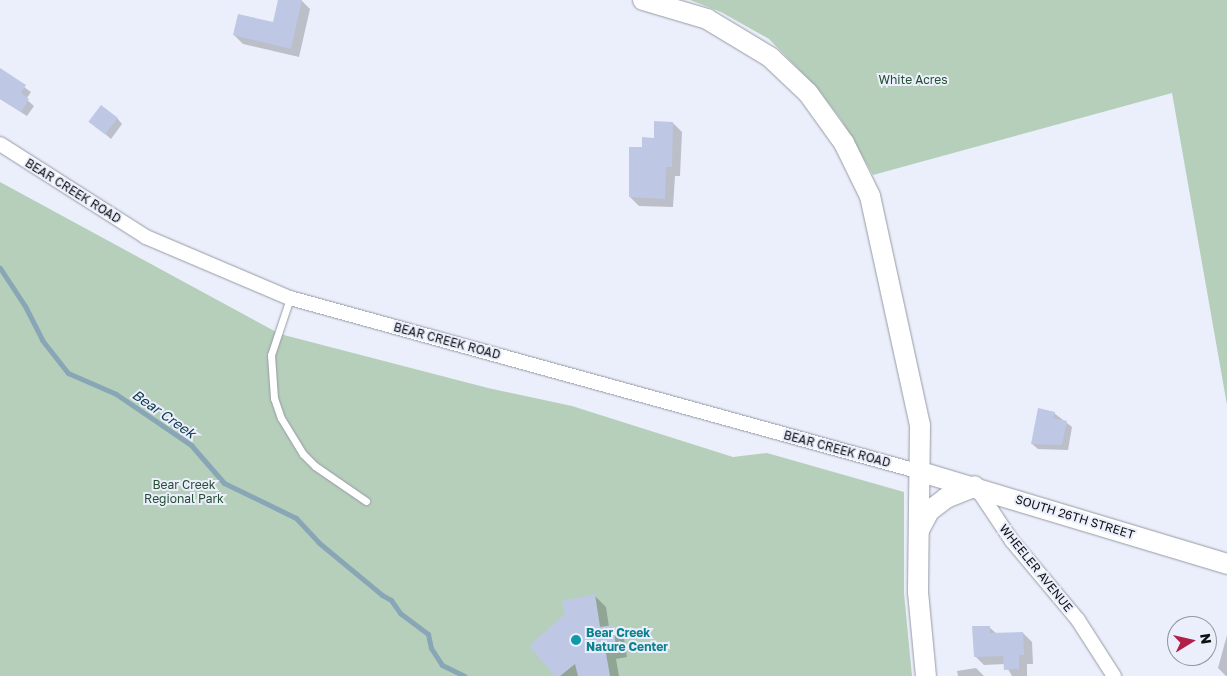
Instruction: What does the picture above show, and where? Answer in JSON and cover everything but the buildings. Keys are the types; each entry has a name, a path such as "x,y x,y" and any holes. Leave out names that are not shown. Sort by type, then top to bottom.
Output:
{"street":[{"path":"643,0 706,19 770,57 808,93 844,143 870,196 920,425 921,472 917,534 918,592 926,676"},
{"name":"BEAR CREEK ROAD","path":"0,144 146,237 290,298 921,472"},
{"name":"SOUTH 26TH STREET","path":"921,472 975,486 1227,564"},
{"path":"917,534 929,511 946,498 975,486"},
{"name":"WHEELER AVENUE","path":"975,486 1012,540 1062,600 1114,676"}],"lane":[{"path":"290,298 271,355 274,398 282,418 303,454 315,466 366,501"}],"green space":[{"name":"White Acres","path":"690,0 1227,0 1227,405 1172,93 873,175 842,121 818,89 769,39 721,12"},
{"name":"Bear Creek Regional Park","path":"0,182 280,334 488,388 572,406 733,457 767,453 904,492 904,593 912,676 0,676"}],"waterway":[{"name":"Bear Creek","path":"0,268 25,306 42,340 68,373 116,394 191,445 224,483 296,518 318,542 382,595 391,600 400,613 428,634 431,648 442,665 465,676"}],"place":[{"name":"Bear Creek Nature Center","path":"576,640"}]}
